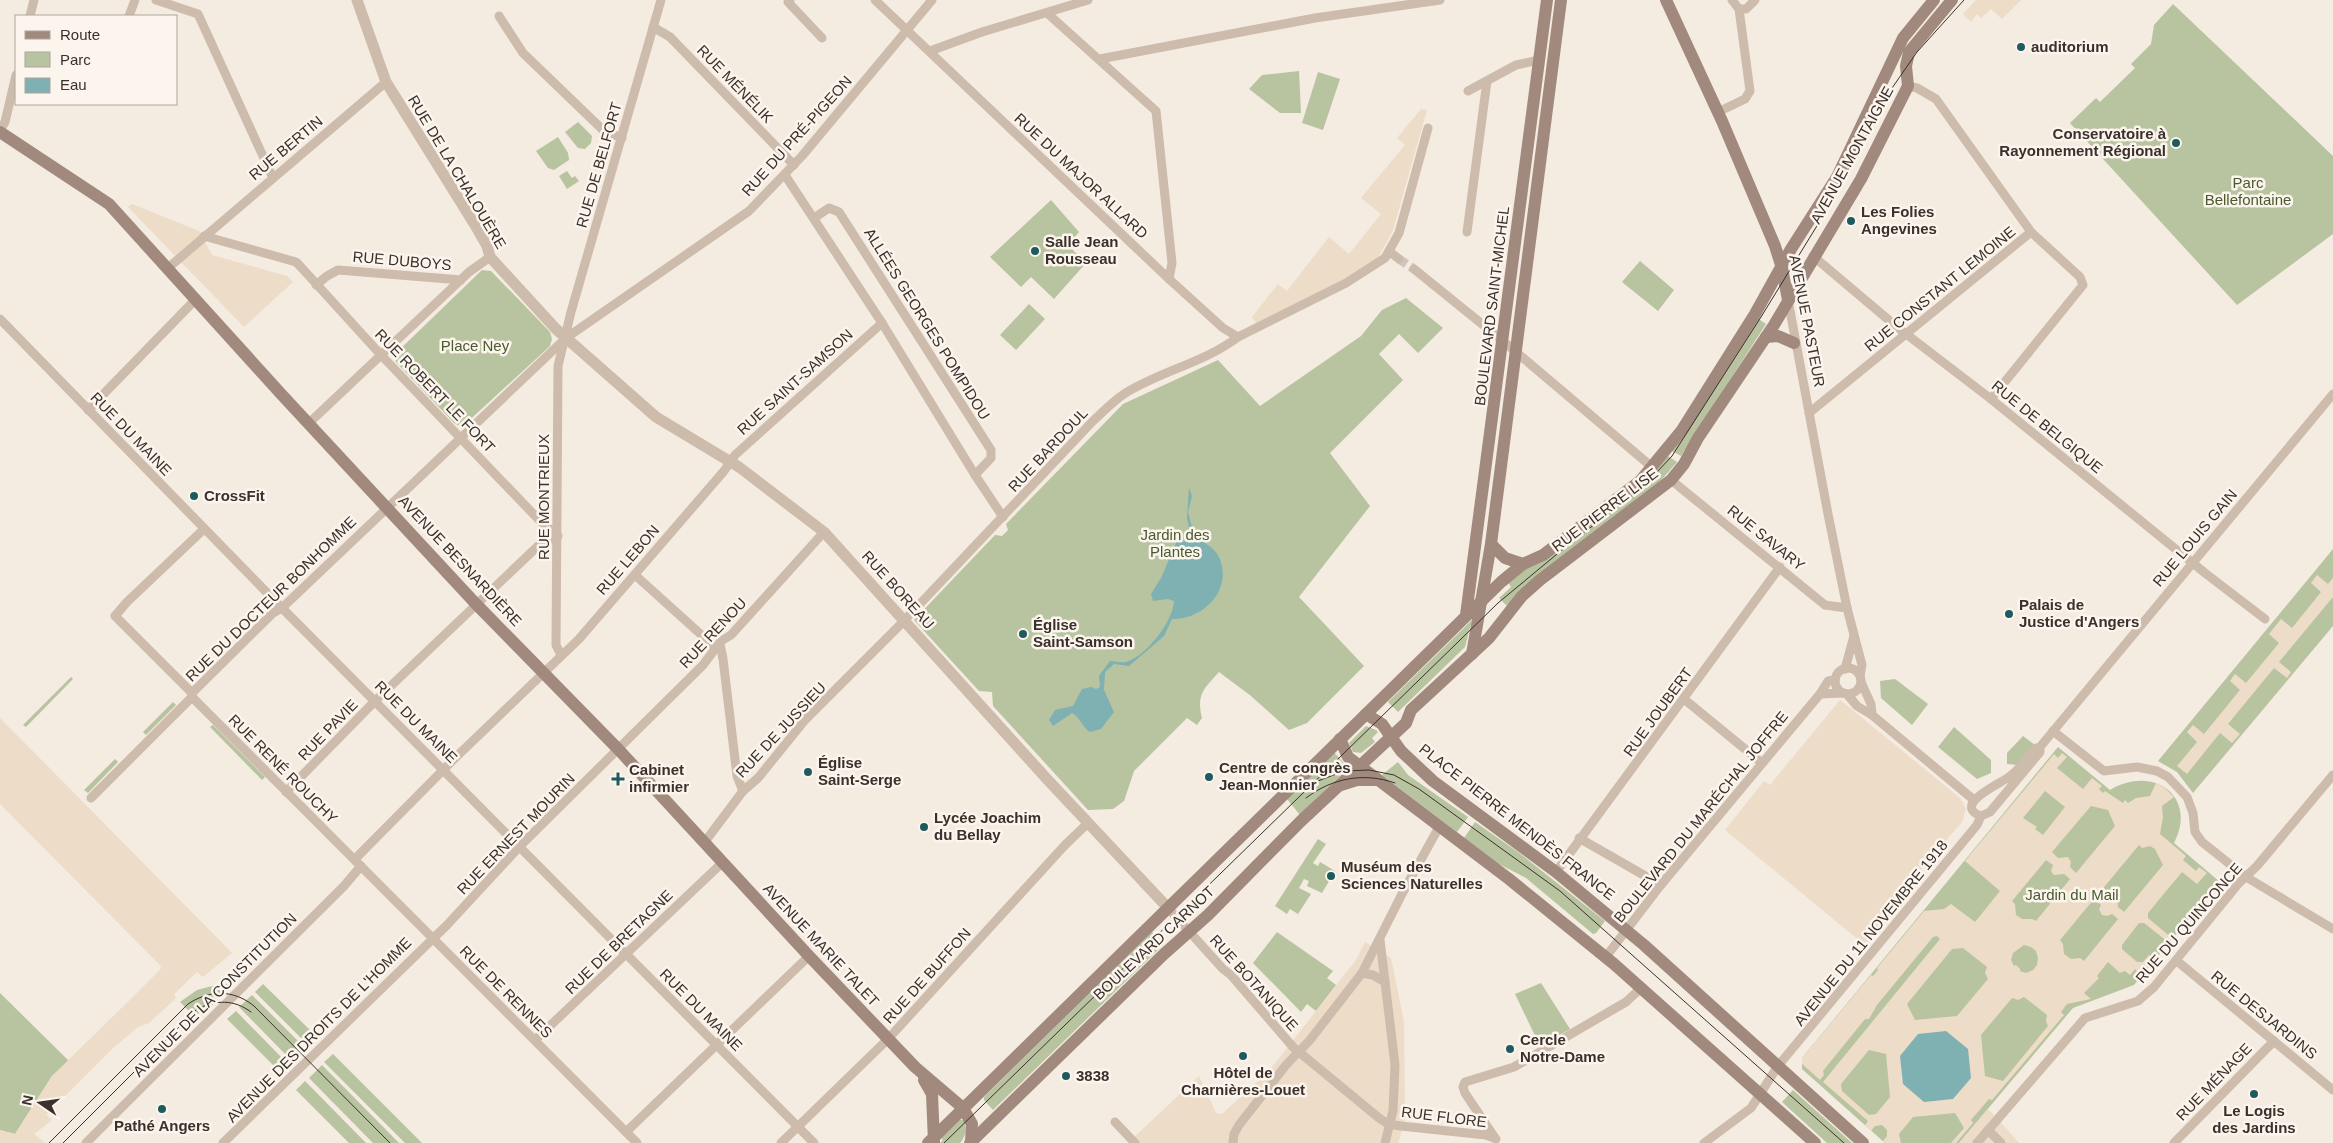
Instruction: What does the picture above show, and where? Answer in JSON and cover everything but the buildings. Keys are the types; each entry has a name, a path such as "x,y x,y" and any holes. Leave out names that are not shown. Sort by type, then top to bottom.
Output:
{"main road":[{"name":"BOULEVARD SAINT-MICHEL","path":"1466,615 1547,0"},
{"name":"BOULEVARD SAINT-MICHEL","path":"1472,654 1491,544 1561,0"},
{"name":"AVENUE PASTEUR","path":"1666,0 1718,112 1775,246 1782,268 1788,300"},
{"name":"AVENUE MONTAIGNE","path":"1782,268 1800,235 1837,177 1903,38 1926,6 1934,0"},
{"name":"AVENUE MONTAIGNE","path":"1788,300 1813,256 1861,180 1908,86 1906,66 1909,52 1952,0"},
{"name":"AVENUE BESNARDIÈRE","path":"0,131 109,204 476,604 619,750 704,843"},
{"name":"RUE PIERRE LISE","path":"1482,599 1523,564 1543,555 1640,481 1682,430 1712,385 1782,268"},
{"name":"RUE PIERRE LISE","path":"1472,654 1495,632 1522,596 1540,580 1671,480 1684,464 1698,438 1766,338 1788,300"},
{"path":"1766,338 1778,336 1794,343"},
{"path":"1491,544 1505,558 1523,564"},
{"path":"1472,654 1410,710 1406,723 1391,736 1382,724 1366,714 1482,599"},
{"name":"BOULEVARD CARNOT","path":"932,1141 963,1108 1366,714"},
{"name":"BOULEVARD CARNOT","path":"970,1142 1190,931 1339,785 1360,762 1391,736"},
{"name":"PLACE PIERRE MENDÈS FRANCE","path":"1391,736 1401,751 1433,781 1556,872 1626,930 1863,1143"},
{"path":"1340,739 1344,753 1360,762 1378,780 1509,879 1605,958 1815,1143"},
{"path":"1339,785 1357,780 1378,780"},
{"name":"AVENUE MARIE TALET","path":"704,843 888,1039 916,1067 963,1108"},
{"name":"AVENUE MARIE TALET","path":"916,1067 932,1094 932,1141"},
{"path":"963,1108 972,1124 970,1142"}],"street":[{"path":"30,15 34,0"},
{"path":"129,15 135,0"},
{"path":"156,0 198,14 273,178"},
{"name":"RUE DE LA CHALOUÈRE","path":"357,0 386,82 471,218 487,246 490,257 566,338"},
{"name":"RUE DE BELFORT","path":"566,338 571,312 661,0"},
{"name":"RUE DU MAJOR ALLARD","path":"875,0 1169,278 1223,328 1238,337"},
{"name":"RUE DU PRÉ-PIGEON","path":"460,438 566,338 749,212 794,165 932,0"},
{"path":"930,51 1088,0"},
{"path":"1100,59 1315,18 1440,0"},
{"path":"1718,112 1745,99 1750,91 1739,9 1732,0"},
{"path":"1739,9 1746,9 1755,0"},
{"path":"788,1 822,38"},
{"path":"1048,13 1156,111 1172,264 1169,278"},
{"path":"499,16 523,52 604,131 622,138"},
{"name":"RUE MÉNÉLIK","path":"653,27 670,37 794,165"},
{"path":"1468,91 1516,65 1539,60"},
{"path":"0,131 5,122 15,79"},
{"path":"1468,232 1487,81"},
{"name":"RUE BERTIN","path":"168,268 386,82"},
{"name":"RUE CONSTANT LEMOINE","path":"1809,413 2031,232 1936,100 1917,88 1908,86"},
{"path":"1399,259 1390,252 1399,234 1428,128"},
{"path":"785,175 882,323 975,475 1003,517"},
{"name":"ALLÉES GEORGES POMPIDOU","path":"814,218 829,208 839,212 991,450 991,458 975,475"},
{"path":"1990,399 2082,285 2082,279 2031,232"},
{"name":"RUE ROBERT LE FORT","path":"204,236 296,262 460,438 541,522 558,536"},
{"name":"RUE BARDOUL","path":"904,619 1113,403 1138,387 1223,348 1238,337 1346,284 1380,263 1390,252"},
{"name":"RUE DE BELGIQUE","path":"1813,256 1906,334 2265,619"},
{"path":"309,423 461,280 490,257"},
{"path":"1414,269 1503,341 1652,467"},
{"name":"RUE DUBOYS","path":"316,285 333,271 338,270 461,280"},
{"path":"88,410 196,299"},
{"name":"AVENUE PASTEUR","path":"1788,300 1794,343 1848,608 1862,665 1861,679 1871,704 1872,715"},
{"name":"RUE DU MAINE","path":"0,319 282,608 814,1143"},
{"name":"RUE SAINT-SAMSON","path":"730,463 735,454 882,323"},
{"name":"RUE BOREAU","path":"566,338 656,417 730,463 792,505 824,532 1088,823 1168,908"},
{"name":"RUE MONTRIEUX","path":"561,655 556,645 558,366 566,338"},
{"name":"RUE LOUIS GAIN","path":"1977,798 1988,788 2010,776 2036,748 2040,747 2333,394"},
{"name":"RUE DU DOCTEUR BONHOMME","path":"91,798 273,613 282,608 460,438"},
{"name":"RUE LEBON","path":"444,770 579,639 730,463"},
{"name":"RUE SAVARY","path":"1671,480 1825,605 1848,608"},
{"name":"RUE RENÉ ROUCHY","path":"204,529 127,602 115,616 286,792 358,863"},
{"name":"RUE RENOU","path":"619,750 703,665 718,646 731,635 824,532"},
{"name":"RUE PAVIE","path":"286,792 375,701 476,604 538,546 558,536"},
{"name":"RUE JOUBERT","path":"1556,872 1579,838 1684,699 1780,567"},
{"path":"635,575 718,646 723,659 737,776 743,791"},
{"name":"RUE DE JUSSIEU","path":"704,843 743,791 758,778 805,720 904,619"},
{"name":"AVENUE PASTEUR","path":"1845,669 1854,636"},
{"path":"1820,694 1845,694 1857,691 1861,679 1856,670 1845,669 1838,673 1835,680 1837,688 1845,694 1857,706 1872,715 1977,798 1988,797 1992,807 1990,812 1981,816 1973,810 1977,798"},
{"name":"BOULEVARD DU MARÉCHAL JOFFRE","path":"1605,958 1661,885 1820,694 1828,681 1835,680"},
{"path":"1684,699 1762,763"},
{"path":"2053,731 2104,772 2137,767 2157,771 2168,777 2180,788 2189,801 2197,837 2246,877 2333,929"},
{"name":"RUE LOUIS GAIN","path":"1992,807 2040,752 2040,747"},
{"name":"RUE ERNEST MOURIN","path":"433,937 447,925 520,847 619,750"},
{"name":"AVENUE DE LA CONSTITUTION","path":"86,1143 344,886 358,863 444,770"},
{"name":"RUE DU QUINCONCE","path":"1977,1143 2085,1018 2138,1000 2154,987 2177,962 2239,883 2333,776"},
{"name":"AVENUE DU 11 NOVEMBRE 1918","path":"1704,1143 1751,1108 1778,1066 1909,910 1977,825 1981,816"},
{"name":"RUE DE BUFFON","path":"781,1143 888,1039 1065,845 1088,823"},
{"path":"1233,1143 1234,1134 1239,1125 1298,1052 1310,1040 1362,973 1439,827"},
{"name":"PLACE PIERRE MENDÈS FRANCE","path":"1579,838 1661,885"},
{"name":"RUE DE RENNES","path":"358,863 637,1143"},
{"name":"RUE DE BRETAGNE","path":"535,1040 722,863"},
{"name":"RUE BOTANIQUE","path":"1168,908 1298,1052 1388,1124"},
{"name":"AVENUE DES DROITS DE L'HOMME","path":"223,1143 433,937"},
{"path":"1380,937 1380,956 1395,1065 1393,1112 1388,1124 1385,1143"},
{"path":"626,1132 715,1044 809,956"},
{"name":"RUE DESJARDINS","path":"2177,962 2333,1090"},
{"path":"1362,973 1374,975 1385,982"},
{"path":"1497,1141 1466,1094 1464,1084 1472,1078 1514,1067 1626,1002 1641,988"},
{"name":"RUE MÉNAGE","path":"2174,1143 2274,1040"},
{"path":"1115,1122 1135,1143"},
{"name":"RUE FLORE","path":"1388,1124 1489,1136 1497,1141"},
{"path":"1988,1130 2001,1143"}],"green space":[{"name":"Parc Bellefontaine","path":"2173,4 2333,156 2333,234 2237,305 2070,123 2096,98 2100,102 2135,68 2131,64 2151,44 2154,25"},
{"path":"1299,71 1301,113 1280,113 1249,89 1262,75"},
{"path":"1318,72 1340,79 1323,130 1302,123"},
{"path":"578,122 592,136 591,143 585,149 578,148 565,132"},
{"path":"558,137 568,153 569,160 554,170 548,168 536,151"},
{"path":"567,171 572,178 575,176 579,181 567,189 559,176"},
{"name":"Salle Jean Rousseau","path":"1051,200 1079,232 1068,245 1086,263 1054,299 1031,277 1021,287 990,257"},
{"path":"1640,261 1674,290 1658,311 1622,282"},
{"name":"Place Ney","path":"482,270 491,271 550,332 552,339 550,346 462,427 454,423 396,362 394,355"},
{"name":"Jardin des Plantes","path":"1406,298 1443,328 1418,353 1399,334 1379,354 1403,380 1330,453 1370,506 1299,597 1364,666 1307,723 1289,730 1251,696 1219,672 1203,692 1200,703 1202,718 1197,725 1187,718 1134,771 1124,801 1113,809 1088,810 993,706 992,692 979,691 914,620 995,535 1002,536 1008,530 1006,524 1123,404 1218,360 1260,406 1361,336 1382,310"},
{"path":"1029,304 1045,319 1016,350 1000,335"},
{"path":"1757,318 1766,324 1681,456 1672,451"},
{"path":"1668,456 1677,462 1657,485 1507,606 1499,598 1511,587 1507,581"},
{"path":"2333,549 2333,626 2193,793 2177,772 2158,761"},
{"path":"1472,620 1465,647 1398,712 1388,702"},
{"path":"71,677 73,679 26,727 23,725"},
{"path":"1895,679 1928,704 1912,725 1881,698 1880,681"},
{"path":"173,702 176,705 146,735 143,732"},
{"path":"213,725 265,777 262,780 210,727"},
{"path":"1366,726 1378,732 1372,738 1375,742 1361,753 1353,752 1349,743"},
{"path":"1954,727 1991,760 1991,773 1977,779 1938,747"},
{"path":"2023,736 2035,745 2018,765 2007,764 2007,753"},
{"name":"Jardin du Mail","path":"2058,747 2110,790 2126,783 2142,781 2156,783 2168,790 2176,799 2180,812 2180,826 2174,843 2220,882 2134,985 2073,1008 1959,1143 1885,1143 1802,1069 1802,1058"},
{"path":"1333,751 1348,768 1300,815 1287,799"},
{"path":"115,759 118,762 88,793 84,790"},
{"path":"1398,762 1408,775 1468,817 1457,832 1382,775"},
{"path":"1475,822 1518,852 1605,921 1596,933 1593,934 1526,878 1497,863 1464,838"},
{"path":"1318,839 1326,844 1313,863 1318,866 1320,862 1335,871 1322,893 1307,886 1309,881 1304,879 1299,888 1311,894 1298,914 1290,909 1287,914 1275,906"},
{"path":"1152,932 1164,944 993,1110 984,1100 984,1097"},
{"path":"1277,932 1333,971 1327,978 1336,985 1316,1011 1307,1004 1301,1012 1253,963"},
{"path":"1541,983 1570,1029 1540,1046 1515,994"},
{"path":"220,984 233,984 210,1007 194,1016 180,1002 197,990"},
{"path":"263,984 313,1033 304,1041 255,992"},
{"path":"0,993 69,1061 52,1076 15,1134 0,1130"},
{"path":"252,995 301,1044 288,1057 239,1007"},
{"path":"236,1011 285,1061 277,1069 227,1019"},
{"path":"333,1054 422,1143 405,1143 324,1062"},
{"path":"322,1065 399,1143 373,1143 309,1078"},
{"path":"305,1081 366,1143 349,1143 296,1090"},
{"path":"1793,1090 1852,1143 1827,1143 1782,1102"},
{"path":"960,1120 964,1120 966,1130 964,1138 960,1143 940,1143 943,1140 941,1138"}],"shaded area":[{"path":"1976,0 2021,0 2002,19 1991,9 1981,18 1977,14 1971,22 1963,14"},
{"path":"1421,109 1427,110 1393,230 1377,260 1258,325 1252,317 1278,284 1287,291 1329,237 1349,254 1381,214 1361,198 1405,145 1397,138"},
{"path":"132,204 199,231 212,255 287,276 293,282 244,327 128,207"},
{"path":"2317,575 2328,584 2333,578 2333,597 2279,662 2291,672 2287,678 2274,668 2228,724 2240,734 2232,743 2220,733 2187,774 2177,766 2197,742 2187,732 2193,725 2204,734 2240,690 2230,681 2235,674 2246,683 2279,643 2269,634 2281,619 2292,628 2321,592 2311,583"},
{"path":"1840,700 1960,798 1966,809 1962,822 1900,894 1905,899 1866,946 1725,830 1764,781 1770,785"},
{"path":"0,718 232,953 203,977 197,972 174,994 176,997 174,1000 149,1023 138,1027 112,1049 46,1115 52,1120 34,1134 45,1143 0,1143 0,1130 15,1134 52,1076 160,970 161,966 0,804"},
{"name":"Jardin du Mail","path":"2062,753 2067,757 2057,768 2083,789 2092,778 2102,786 2099,789 2103,793 2105,791 2123,803 2125,800 2128,803 2136,798 2150,796 2156,783 2165,788 2174,797 2162,806 2163,817 2160,834 2186,856 2183,860 2196,871 2199,867 2207,873 2197,884 2182,872 2148,913 2148,918 2172,938 2168,942 2144,923 2139,923 2122,945 2122,949 2137,962 2143,962 2149,955 2154,959 2141,975 2135,969 2130,975 2125,971 2120,973 2108,962 2097,976 2099,978 2084,993 2091,999 2067,1004 2061,1012 2064,1015 1992,1100 1989,1099 1971,1120 1973,1123 1956,1143 1951,1143 1964,1128 1955,1113 1913,1117 1899,1134 1901,1143 1885,1143 1883,1141 1887,1136 1887,1130 1882,1125 1875,1126 1871,1131 1865,1125 1868,1121 1823,1082 1940,939 1937,936 1933,937 1877,1005 1869,1019 1865,1019 1823,1071 1824,1075 1820,1080 1802,1064 1802,1058 1871,975 1873,976 1878,970 1877,968 1924,911 1944,909 1951,904 1975,922 2000,891 1965,861 2054,754 2058,758","holes":["2045,791 2065,807 2043,835 2035,829 2037,827 2023,818","2091,806 2108,810 2115,826 2076,873 2070,867 2071,862 2068,857 2058,858 2052,852","2139,845 2142,848 2150,846 2155,849 2163,865 2124,912 2118,907 2117,898 2113,895 2107,898 2100,892","2046,860 2053,865 2051,871 2054,875 2064,874 2070,879 2036,921 2022,919 2016,915 2015,904 2012,901","2094,899 2101,905 2099,909 2102,915 2112,914 2118,919 2084,961 2080,958 2071,959 2064,954 2063,944 2060,940","2024,945 2036,951 2038,958 2037,965 2033,970 2026,973 2020,971 2016,965 2014,966 2011,960 2013,953","1963,948 1987,967 1985,973 1988,979 1957,1016 1915,1020 1907,1004 1952,949","2024,997 2047,1015 2046,1021 2048,1026 2003,1081 1985,1076 1981,1035 2012,998 2018,1000","1869,1050 1886,1054 1890,1097 1876,1114 1869,1115 1842,1091 1841,1084"]},
{"path":"1365,942 1391,958 1404,1022 1405,1120 1398,1143 1128,1143 1199,1076 1216,1113 1222,1114 1269,1071 1356,960"},
{"path":"1988,1109 2003,1125 2019,1143 1959,1143"}],"water":[{"path":"1189,488 1192,496 1188,512 1193,531 1198,533 1216,552 1222,567 1222,579 1219,590 1205,608 1184,618 1172,619 1164,636 1129,666 1114,664 1105,672 1104,690 1114,712 1101,729 1090,732 1072,713 1053,726 1049,720 1055,710 1073,706 1082,689 1091,687 1096,689 1100,687 1099,676 1110,661 1126,662 1134,659 1150,646 1164,628 1169,619 1174,601 1168,599 1153,601 1151,594 1161,578 1177,541 1188,542 1188,530 1190,531 1187,518"},
{"path":"1946,1031 1968,1049 1971,1078 1953,1099 1924,1102 1903,1084 1900,1056 1918,1034"}],"tunnel":[{"path":"1399,259 1414,269"}],"tram line":[{"path":"944,1143 1498,603 1574,540 1641,489 1672,456 1823,216 1890,91 1917,52 1964,0"},
{"path":"1318,781 1344,771 1369,770 1394,775 1419,789 1560,891 1844,1143"},
{"path":"1306,798 1327,786 1349,779 1372,778 1395,783"},
{"path":"49,1143 188,1004 204,996 221,993 246,1000 254,1006 390,1143"},
{"path":"63,1143 197,1009 225,1002 238,1005 251,1012"}],"place":[{"name":"auditorium","path":"2021,47"},
{"name":"Conservatoire à Rayonnement Régional","path":"2176,143"},
{"name":"Les Folies Angevines","path":"1851,221"},
{"name":"Salle Jean Rousseau","path":"1035,251"},
{"name":"CrossFit","path":"194,496"},
{"name":"Palais de Justice d'Angers","path":"2009,614"},
{"name":"Église Saint-Samson","path":"1023,634"},
{"name":"Église Saint-Serge","path":"808,772"},
{"name":"Centre de congrès Jean-Monnier","path":"1209,777"},
{"name":"Cabinet infirmier","path":"618,779"},
{"name":"Lycée Joachim du Bellay","path":"924,827"},
{"name":"Muséum des Sciences Naturelles","path":"1331,876"},
{"name":"Cercle Notre-Dame","path":"1510,1049"},
{"name":"Hôtel de Charnières-Louet","path":"1243,1056"},
{"name":"3838","path":"1066,1076"},
{"name":"Le Logis des Jardins","path":"2254,1094"},
{"name":"Pathé Angers","path":"162,1109"}]}
